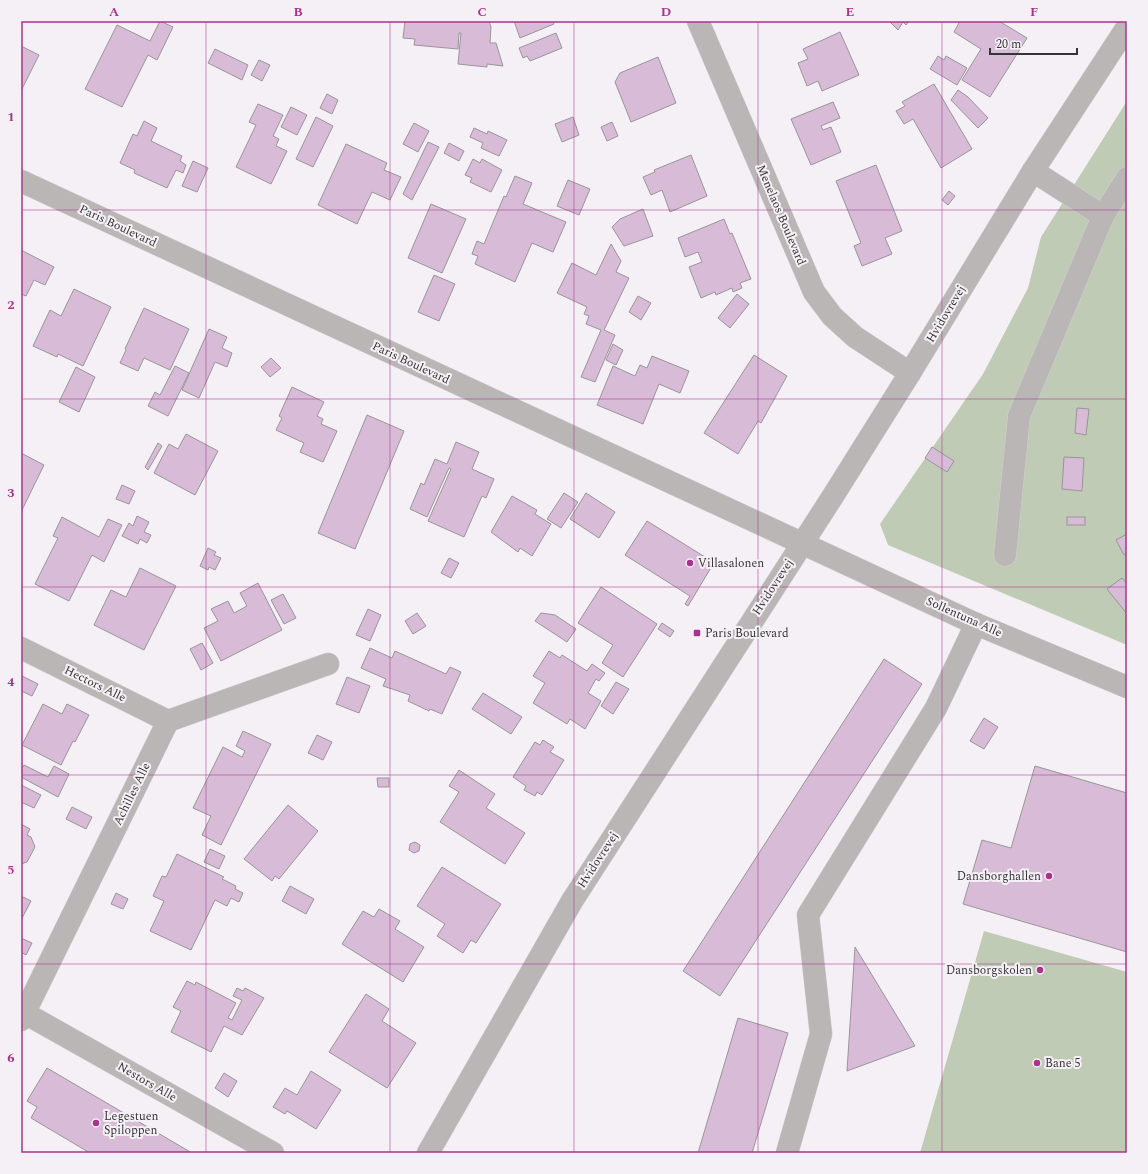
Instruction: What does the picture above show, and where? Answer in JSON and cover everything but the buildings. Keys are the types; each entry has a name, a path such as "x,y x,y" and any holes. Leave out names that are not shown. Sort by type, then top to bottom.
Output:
{"street":[{"name":"Menelaos Boulevard","path":"698,21 814,292 832,316 855,337 910,373"},
{"name":"Hvidovrevej","path":"428,1153 572,901 910,373 1032,171 1125,35"},
{"path":"1032,171 1103,216"},
{"path":"1005,555 1019,416 1103,216 1127,178"},
{"name":"Paris Boulevard","path":"21,181 802,543"},
{"name":"Sollentuna Alle","path":"802,543 976,624 1127,687"},
{"path":"787,1153 821,1034 808,915 936,708 976,624"},
{"name":"Hectors Alle","path":"21,648 168,721"},
{"path":"168,721 328,664"},
{"name":"Achilles Alle","path":"22,1014 168,721"},
{"name":"Nestors Alle","path":"22,1014 266,1151"}],"green space":[{"path":"1127,101 1127,645 888,545 880,524 983,374 1028,288 1041,237"},
{"name":"Bane 5","path":"984,931 1127,972 1127,1153 920,1153"}],"place":[{"name":"Villasalonen","path":"690,563"},
{"name":"Paris Boulevard","path":"697,633"},
{"name":"Dansborghallen","path":"1049,876"},
{"name":"Dansborgskolen","path":"1040,970"},
{"name":"Bane 5","path":"1037,1063"},
{"name":"Legestuen Spiloppen","path":"96,1123"}]}
